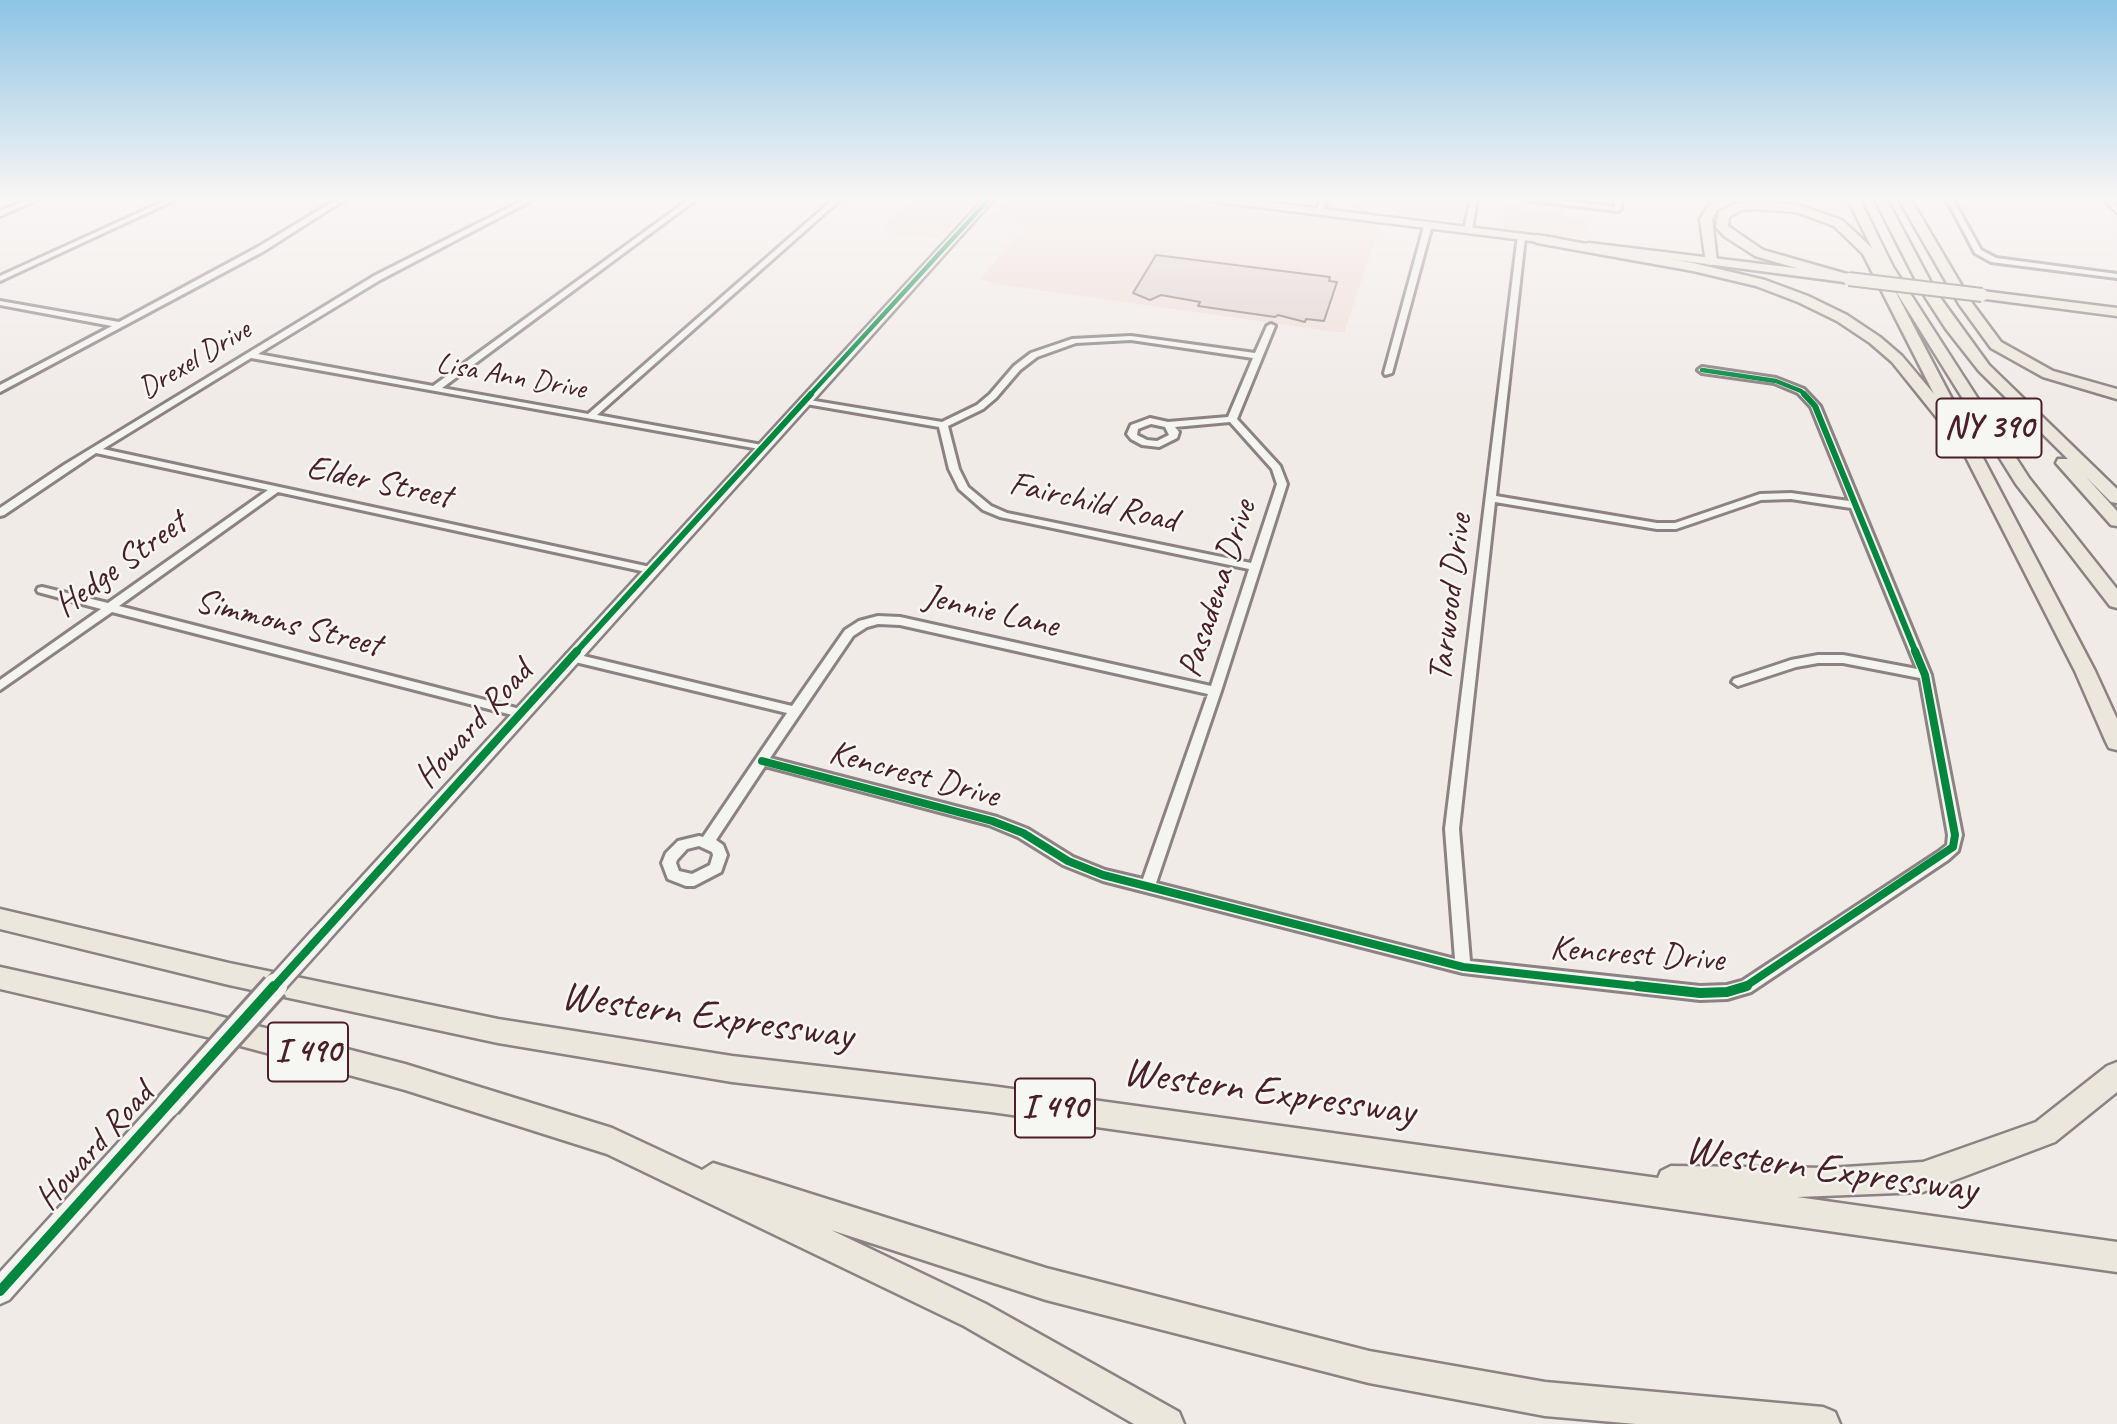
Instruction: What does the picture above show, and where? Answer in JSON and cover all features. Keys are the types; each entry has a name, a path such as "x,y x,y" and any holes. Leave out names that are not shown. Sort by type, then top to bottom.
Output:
{"highway":[{"path":"1672,264 1733,276 1781,290 1822,307 1858,327 1897,359 1975,454"},
{"path":"1799,264 1849,279"},
{"path":"1880,264 1975,454 1993,497 2085,671 2117,741"},
{"name":"NY 390","path":"1885,264 2022,480 2117,602"},
{"name":"NY 390","path":"1915,264 1951,326 1984,368 2117,498"},
{"path":"1943,264 1966,304 1996,345 2048,374 2117,394"},
{"path":"1984,368 2084,488 2117,521"},
{"path":"2085,671 2117,719"},
{"name":"Western Expressway","path":"0,919 229,974 512,1033 733,1069 990,1099 2117,1256"},
{"name":"I 490","path":"0,978 206,1025 405,1077 612,1142 975,1315 1167,1424"},
{"path":"1540,1174 1733,1184 1829,1184 1923,1177 2045,1132 2117,1076"},
{"path":"612,1142 827,1216 1046,1284 1189,1323 1369,1367 1545,1399 1823,1424"}],"main road":[{"name":"Howard Road","path":"0,1291 520,713 930,264"},
{"path":"1737,264 2117,312"}],"street":[{"path":"0,279 32,264"},
{"path":"0,389 233,264"},
{"name":"Drexel Drive","path":"0,513 95,450 401,264"},
{"path":"434,388 604,264"},
{"path":"591,416 763,264"},
{"path":"1388,373 1417,264"},
{"name":"Tarwood Drive","path":"1463,967 1452,829 1518,264"},
{"path":"2015,264 2117,276"},
{"path":"0,303 121,325"},
{"path":"1168,425 1232,419 1271,326"},
{"path":"806,401 943,425 980,407 1017,368 1034,355 1075,341 1131,338 1259,356"},
{"name":"Lisa Ann Drive","path":"251,356 762,448"},
{"name":"Kencrest Drive","path":"762,761 992,821 1023,833 1068,861 1103,875 1463,967 1700,993 1727,992 1746,987 1943,856 1953,847 1955,835 1925,675 1809,397 1776,381 1702,370"},
{"name":"Pasadena Drive","path":"1147,887 1215,691 1282,484 1281,475 1232,419"},
{"name":"Fairchild Road","path":"943,425 957,478 975,499 996,511 1040,524 1254,567"},
{"name":"Elder Street","path":"95,450 651,570"},
{"name":"Hedge Street","path":"0,686 275,490"},
{"path":"1491,498 1657,526 1676,526 1760,497 1791,496 1855,505"},
{"name":"Simmons Street","path":"43,590 520,713"},
{"name":"Jennie Lane","path":"707,842 849,633 863,624 878,620 900,621 1215,691"},
{"name":"Kencrest Drive","path":"571,657 795,711"},
{"path":"1738,682 1818,659 1843,659 1925,675"}],"shaded area":[{"path":"992,264 1367,264 1344,332 997,284 980,279"}],"building":[{"path":"1150,264 1231,264 1330,277 1329,281 1337,282 1324,321 1306,319 1305,322 1278,315 1275,317 1198,306 1200,302 1161,295 1150,300 1133,293"}],"cycle path":[{"path":"0,1291 520,713 929,264"},
{"path":"762,761 992,821 1023,833 1068,861 1103,875 1463,967 1700,993 1727,992 1746,987 1943,856 1953,847 1955,835 1925,675 1815,406 1801,391 1776,381 1702,370"}]}
